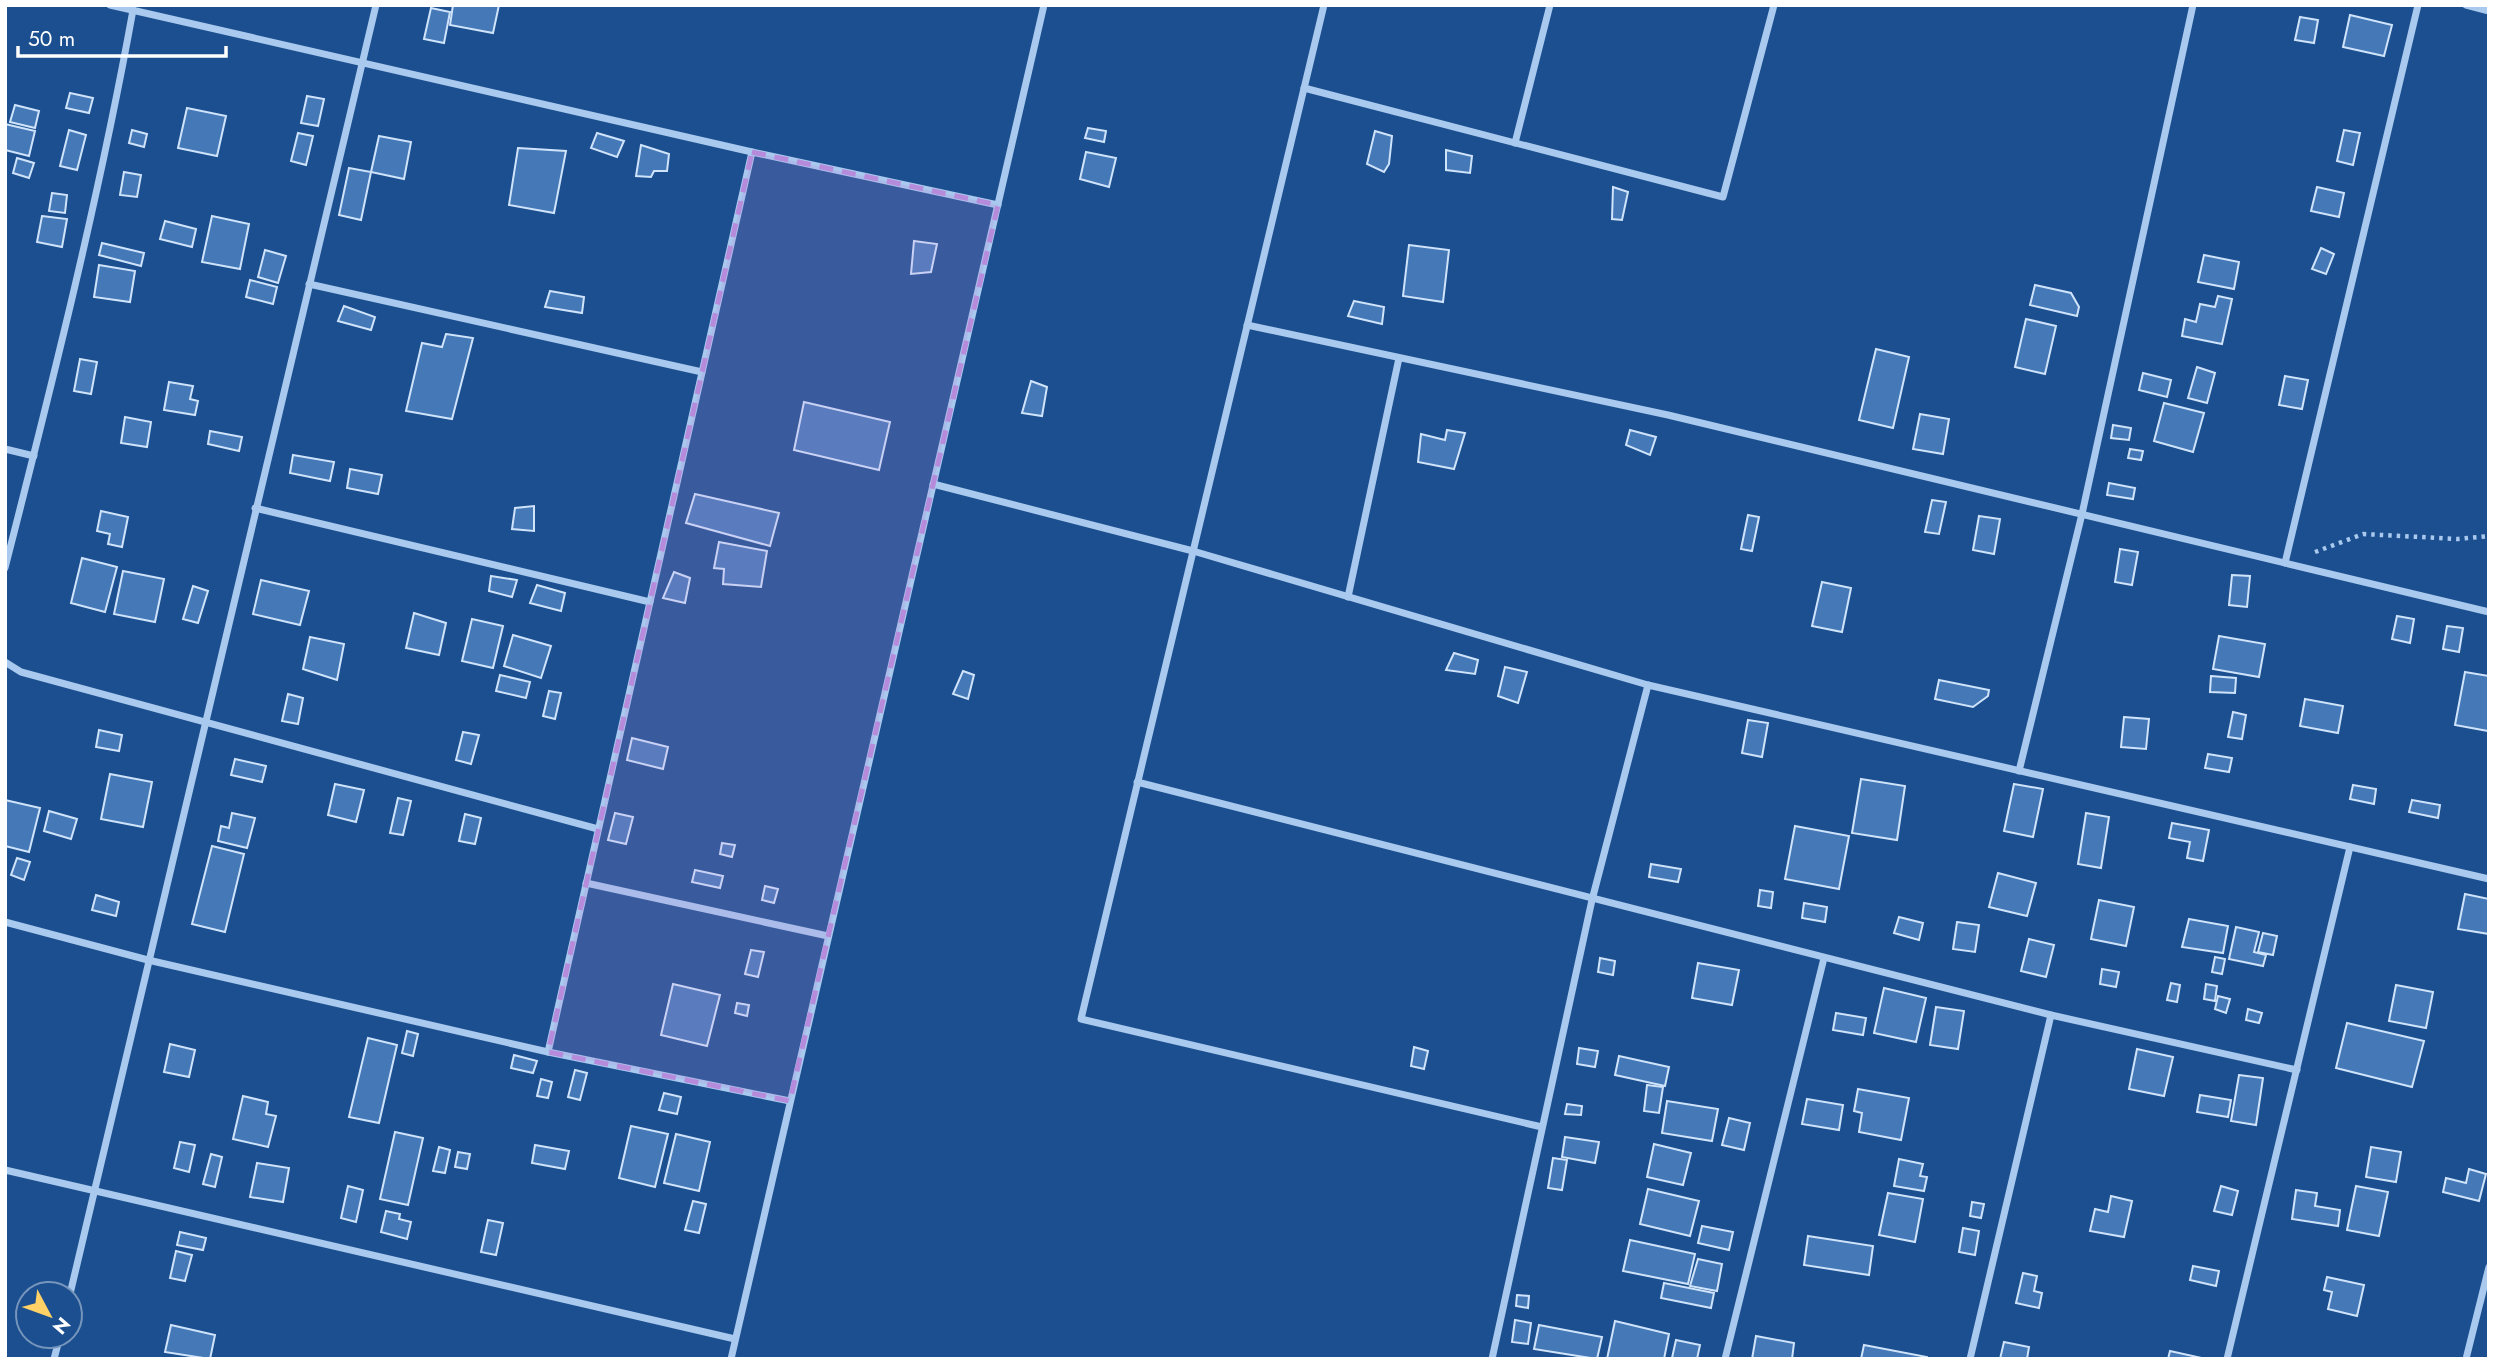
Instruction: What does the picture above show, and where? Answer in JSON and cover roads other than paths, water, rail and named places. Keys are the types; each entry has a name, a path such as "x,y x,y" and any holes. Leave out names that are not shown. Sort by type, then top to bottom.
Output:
{"street":[{"path":"110,5 752,152 998,205"},
{"path":"73,1280 376,5"},
{"path":"730,1359 1044,5"},
{"path":"1324,5 1081,1019 1542,1127"},
{"path":"1515,143 1550,5"},
{"path":"1304,88 1723,197 1774,5"},
{"path":"2019,771 2082,514 2193,5"},
{"path":"2285,563 2418,5"},
{"path":"2466,5 2489,11"},
{"path":"5,568 34,456 118,95 133,10"},
{"path":"548,1052 752,152"},
{"path":"310,284 702,372"},
{"path":"1247,325 1668,415 2489,612"},
{"path":"1348,597 1399,358"},
{"path":"5,449 34,456"},
{"path":"933,484 1193,551 1648,685 2489,879"},
{"path":"255,509 650,602"},
{"path":"5,662 20,671 598,830"},
{"path":"1492,1359 1592,900 1648,685"},
{"path":"1137,782 2051,1015 2297,1070"},
{"path":"2227,1359 2350,847"},
{"path":"586,883 828,936"},
{"path":"5,922 148,960 548,1052 790,1101"},
{"path":"1725,1359 1824,958"},
{"path":"1970,1359 2051,1015"},
{"path":"5,1170 735,1339"},
{"path":"2466,1359 2489,1267"}]}
